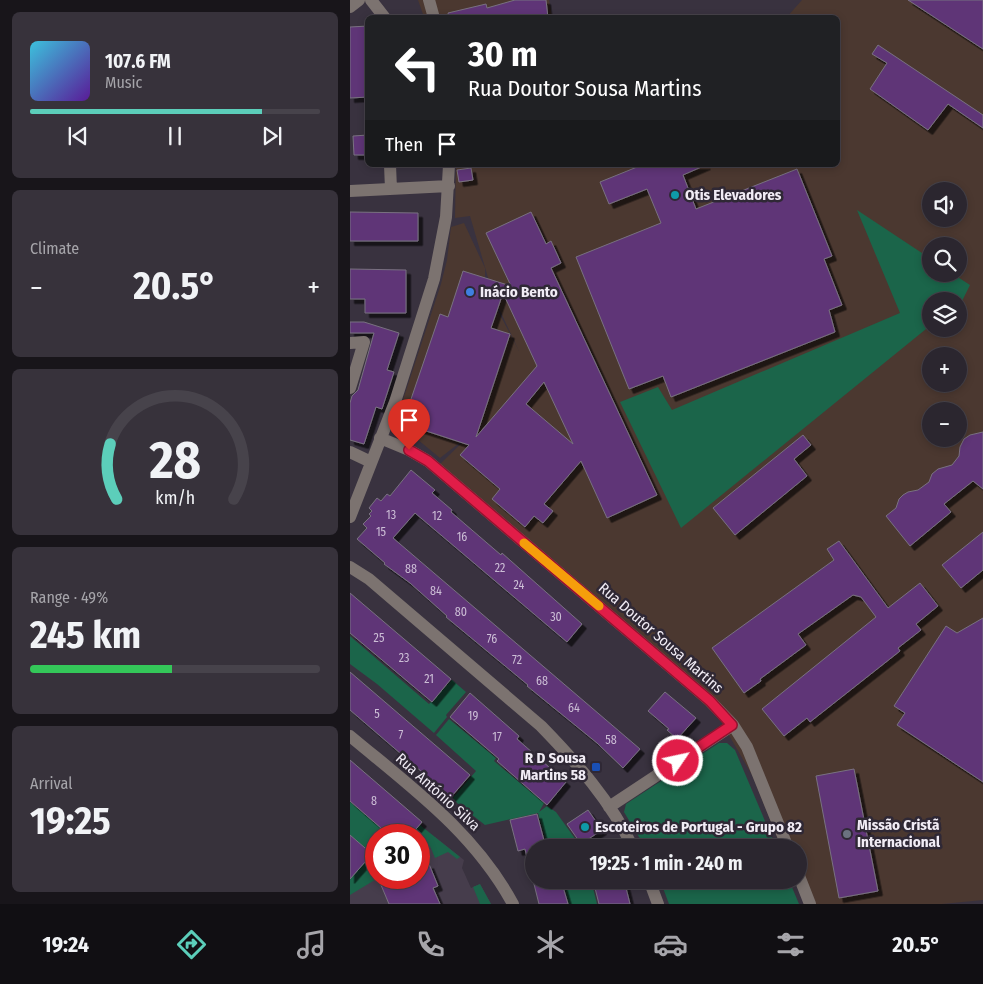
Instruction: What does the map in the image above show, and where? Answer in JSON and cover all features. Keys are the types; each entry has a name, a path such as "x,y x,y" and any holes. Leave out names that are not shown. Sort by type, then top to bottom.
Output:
{"street":[{"path":"350,8 359,0"},
{"path":"371,0 384,15"},
{"path":"429,0 433,15"},
{"path":"390,167 391,189"},
{"path":"350,517 395,402 434,279 443,241 449,186 449,167"},
{"path":"350,191 449,186"},
{"path":"350,343 364,342 350,388"},
{"name":"Rua Doutor Sousa Martins","path":"380,438 414,452 428,461 710,701 732,725 747,747 784,839"},
{"path":"350,452 371,462"},
{"path":"350,567 369,579 540,726 567,752 591,781 629,839"},
{"path":"609,807 732,725"},
{"name":"Rua António Silva","path":"350,736 451,821 474,846 492,870 513,904"},
{"path":"652,889 658,904"},
{"path":"804,889 810,904"}],"shaded area":[{"path":"418,0 549,0 552,15 423,15"},
{"path":"802,0 983,0 983,900 942,904 804,904 801,889 807,889 807,839 778,839 752,775 719,718 439,465 472,433 440,458 417,439 403,432 399,426 399,412 441,284 447,260 451,227 464,223 485,268 485,278 497,309 519,351 494,298 470,216 455,218 456,167 840,167 840,15 789,15"},
{"path":"435,837 464,860 462,868 471,888 480,884 491,904 350,904 350,889 365,883 365,889 430,889 430,840"}],"green space":[{"path":"857,210 922,253 922,282 965,282 970,285 966,292 922,292 922,332 681,528 620,402 658,387 672,410 900,313"},
{"path":"350,636 429,704 452,680 466,692 446,715 447,717 434,733 377,684 350,664"},
{"path":"449,719 496,758 494,761 544,803 539,812 547,806 556,812 575,839 546,839 538,813 485,825 452,799 476,771 436,735"},
{"path":"719,743 727,743 735,750 773,839 640,839 624,812 626,804"},
{"path":"350,802 376,824 365,824 365,848 350,835"},
{"path":"430,833 460,857 457,859 448,852 435,858 430,846"},
{"path":"365,861 365,886 350,895 350,876 352,877"},
{"path":"480,884 491,904 480,904 473,887"},
{"path":"565,889 593,889 597,904 569,904"},
{"path":"663,889 793,889 799,904 669,904"}],"building":[{"path":"515,0 546,0 548,15 448,15 448,13 486,4 487,8"},
{"path":"908,0 983,0 983,49"},
{"path":"365,26 365,97 350,98 350,27"},
{"path":"878,45 983,115 983,128 948,104 928,130 870,89 887,63 872,54"},
{"path":"365,135 365,155 354,155 353,136"},
{"path":"637,167 701,167 683,175 696,209 797,169 832,256 824,259 842,305 829,310 835,332 671,397 663,376 629,389 576,257 661,223 647,189 609,204 600,182"},
{"path":"471,168 473,180 459,182 457,170"},
{"path":"350,212 418,213 418,241 350,241"},
{"path":"531,212 546,244 551,241 561,263 551,268 657,495 607,518 581,461 544,504 553,511 543,523 534,516 525,527 492,499 500,489 460,455 469,445 411,426 412,421 407,419 411,406 409,405 440,314 448,317 463,271 511,286 486,233","holes":["503,293 537,366 476,437 510,334 491,328","544,382 573,444 526,404"]},
{"path":"350,269 406,270 406,313 365,313 365,299 350,299"},
{"path":"350,322 364,322 399,333 387,370 394,372 382,409 376,407 364,444 350,440 350,403 352,396 358,390 374,333 350,333"},
{"path":"983,432 983,489 973,481 944,504 951,512 910,546 886,516 896,508 899,499 903,495 918,490 929,482 932,474 938,469 952,465 959,456 960,447 967,447 967,437"},
{"path":"803,435 811,445 794,459 807,476 735,535 713,508"},
{"path":"411,470 435,490 432,493 452,510 451,512 501,555 502,553 582,624 567,642 415,513 393,538 640,749 623,768 597,743 527,686 357,539 367,528 363,524 371,516 369,514 372,511 369,508 377,498 381,501 387,494 390,496"},
{"path":"983,532 983,570 961,588 942,565"},
{"path":"839,541 888,608 920,583 938,606 916,624 921,630 898,648 900,651 810,722 807,718 784,736 762,709 876,617 861,597 853,595 798,634 806,645 744,693 712,648 834,560 827,549"},
{"path":"350,593 451,679 432,702 350,633"},
{"path":"983,618 983,782 897,725 905,713 894,706 946,626 957,633"},
{"path":"350,672 470,775 451,797 350,710"},
{"path":"665,692 696,718 677,739 667,730 669,729 648,711"},
{"path":"470,693 519,736 517,739 566,782 547,805 497,761 499,759 450,717"},
{"path":"350,760 422,822 420,824 376,824 350,801"},
{"name":"Missão Cristã Internacional","path":"854,769 878,891 839,898 816,776"},
{"name":"Escoteiros de Portugal - Grupo 82","path":"588,810 602,830 588,839 578,839 567,824"},
{"path":"537,814 544,839 525,839 525,849 518,851 510,820"},
{"path":"350,835 365,848 365,862 350,879"},
{"path":"430,866 438,886 433,888 440,904 389,904 383,889 430,889"},
{"path":"535,889 564,889 568,904 539,904"},
{"path":"595,889 626,889 630,904 599,904"}],"slow traffic":[{"path":"524,543 599,606"}],"place":[{"name":"Otis Elevadores","path":"675,195"},
{"name":"Inácio Bento","path":"470,292"},
{"name":"R D Sousa Martins 58","path":"596,767"},
{"name":"Escoteiros de Portugal - Grupo 82","path":"585,827"},
{"name":"Missão Cristã Internacional","path":"847,834"}],"route":[{"path":"409,450 419,454 472,498 710,701 727,718 732,725 678,761"}]}
